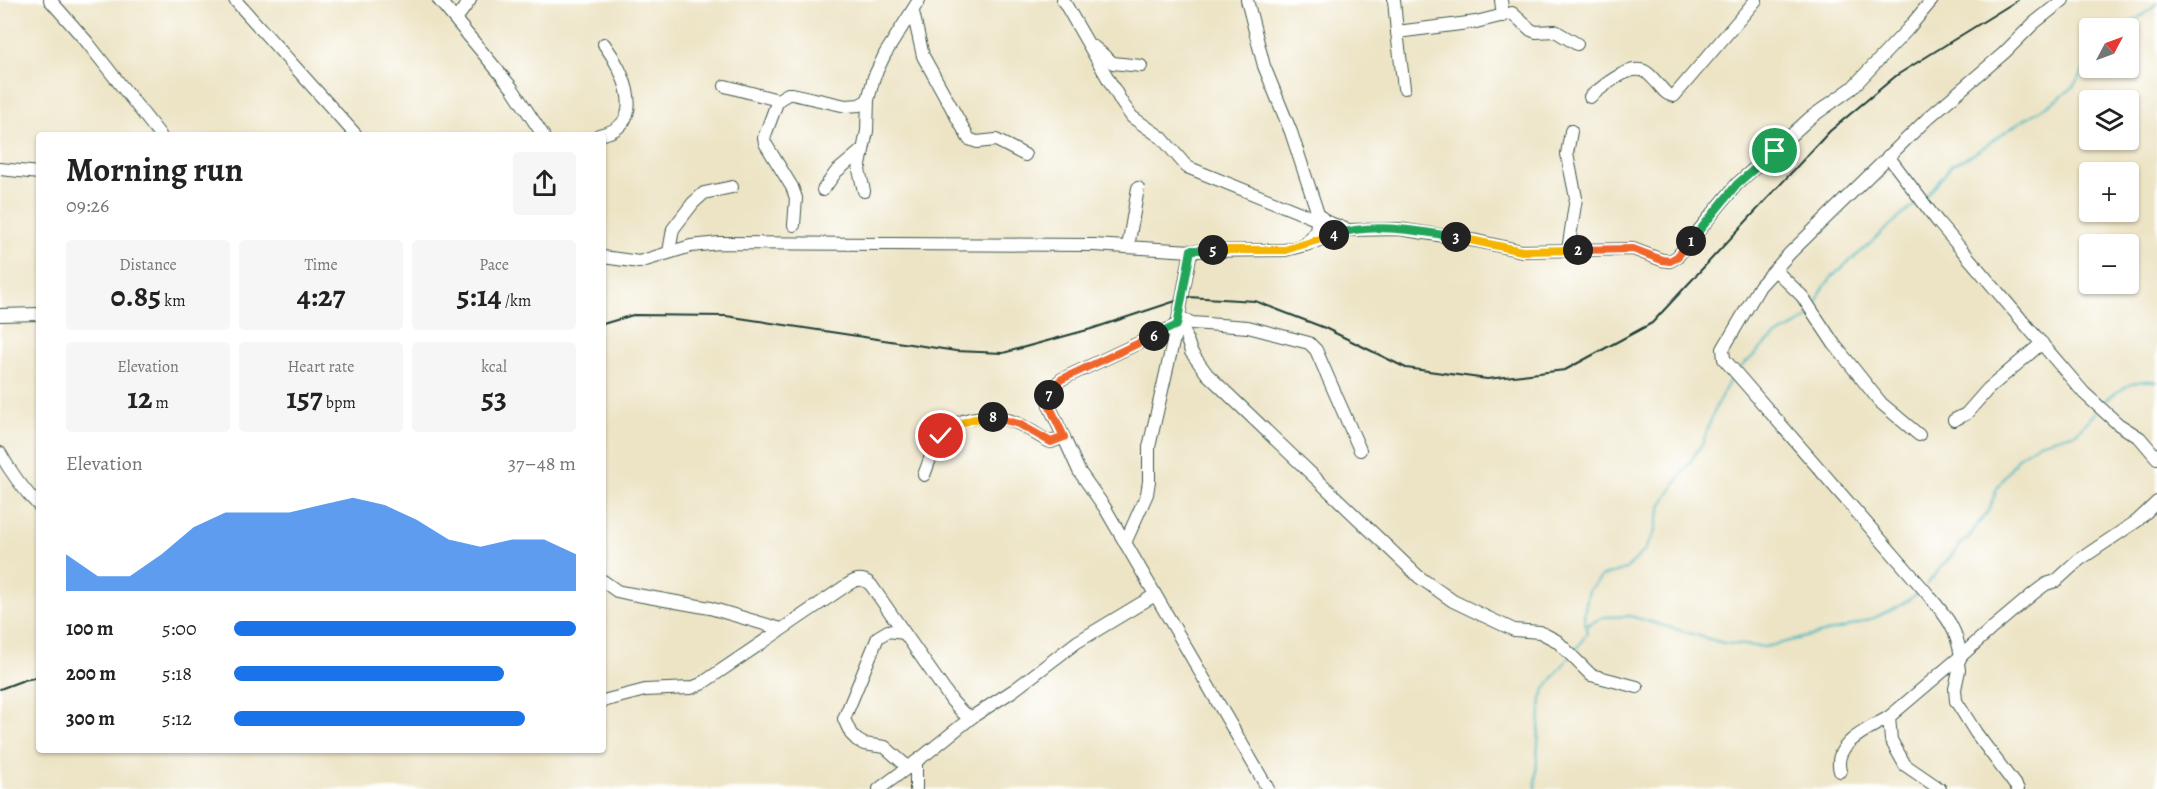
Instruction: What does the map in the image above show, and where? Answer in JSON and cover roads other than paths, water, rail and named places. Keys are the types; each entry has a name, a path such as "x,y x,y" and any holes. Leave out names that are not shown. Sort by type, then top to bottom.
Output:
{"street":[{"path":"50,0 87,42 154,132"},
{"path":"235,0 353,132"},
{"path":"439,0 512,88 541,132"},
{"path":"456,19 470,0"},
{"path":"864,191 859,170 867,131 868,100 874,77 885,54 919,0"},
{"path":"1063,0 1132,117 1162,138 1188,167 1318,217 1348,231"},
{"path":"1075,0 1080,25 1093,46 1113,63 1141,66"},
{"path":"1247,0 1264,66 1291,132 1318,217 1316,231 1305,245"},
{"path":"1394,0 1404,88"},
{"path":"1501,0 1503,15"},
{"path":"1590,97 1611,80 1641,69 1668,95 1674,96 1756,0"},
{"path":"606,255 639,262 691,246 719,243 1094,245 1191,250 1285,250 1348,231 1408,230 1522,251 1633,249 1670,261 1677,257 1737,184 1810,118 1852,88 1932,0"},
{"path":"2018,789 1982,742 1956,700 1955,689 1961,656 1953,625 1724,359 1722,353 1724,345 1760,286 1790,253 1888,156 2040,18 2063,0"},
{"path":"913,12 923,56 969,139 977,142 996,140 1025,155"},
{"path":"1397,32 1476,22 1512,13 1531,30 1555,31 1577,44"},
{"path":"604,44 622,72 626,84 628,112 623,124 606,133"},
{"path":"725,86 778,100 792,94 852,106 868,100"},
{"path":"778,100 764,138 796,198 794,225"},
{"path":"1568,250 1576,198 1567,154 1571,131"},
{"path":"823,190 836,172 862,150"},
{"path":"1888,156 1938,222 2095,404 2118,424 2140,438 2157,458"},
{"path":"0,169 36,173"},
{"path":"669,252 673,229 699,196 732,187"},
{"path":"1128,247 1138,188"},
{"path":"1125,543 1147,495 1149,447 1179,320 1191,250"},
{"path":"1775,270 1802,296 1834,344 1881,403 1919,435"},
{"path":"0,315 36,314"},
{"path":"1179,320 1191,352 1207,374 1419,577 1453,601 1488,618 1514,630 1540,632 1557,641 1591,675 1637,687"},
{"path":"1268,789 1105,508 1079,471 1049,405 1048,394 1052,387 1062,379 1179,320 1248,327 1310,343 1316,350 1359,450"},
{"path":"1954,420 1966,414 1988,389 2042,343"},
{"path":"924,475 941,436 952,427 967,420 995,417 1019,424 1051,442 1064,437"},
{"path":"0,453 24,490 36,503"},
{"path":"1840,771 1839,754 1852,740 1889,717 2034,593 2046,584 2056,581 2079,560 2137,521 2157,502"},
{"path":"606,700 645,690 691,688 701,684 847,585 860,579 866,580 871,585 952,701 972,717"},
{"path":"606,583 617,591 710,608 781,629"},
{"path":"879,789 913,765 972,717 1014,690 1095,630 1155,595"},
{"path":"904,633 888,631 878,637 844,719 851,734 857,740 864,744 885,747 913,765"},
{"path":"1889,717 1891,740 1905,765 1940,789"},
{"path":"913,765 916,789"}],"waterway":[{"path":"2138,18 2157,3"},
{"path":"1924,199 1952,165 1975,153 2057,100 2072,88 2079,78"},
{"path":"1815,306 1828,281 1917,204"},
{"path":"1738,370 1773,338 1801,323 1809,316"},
{"path":"1575,651 1587,633 1584,614 1589,590 1602,576 1626,569 1644,551 1654,534 1662,504 1702,444 1716,406 1732,376"},
{"path":"2102,402 2135,383 2157,382"},
{"path":"1926,585 1968,539 1989,511 1997,488 2018,457 2039,443 2076,433 2095,413"},
{"path":"1587,625 1604,617 1630,616 1723,643 1765,647 1844,628 1876,617 1898,607 1918,593"},
{"path":"1535,789 1541,698 1546,687 1569,657"}],"railway":[{"path":"606,323 633,315 726,316 956,351 1003,353 1091,329 1188,297 1255,301 1325,328 1406,368 1487,379 1565,370 1652,323 1830,131 1897,75 2018,0"},
{"path":"0,689 36,678"}]}
